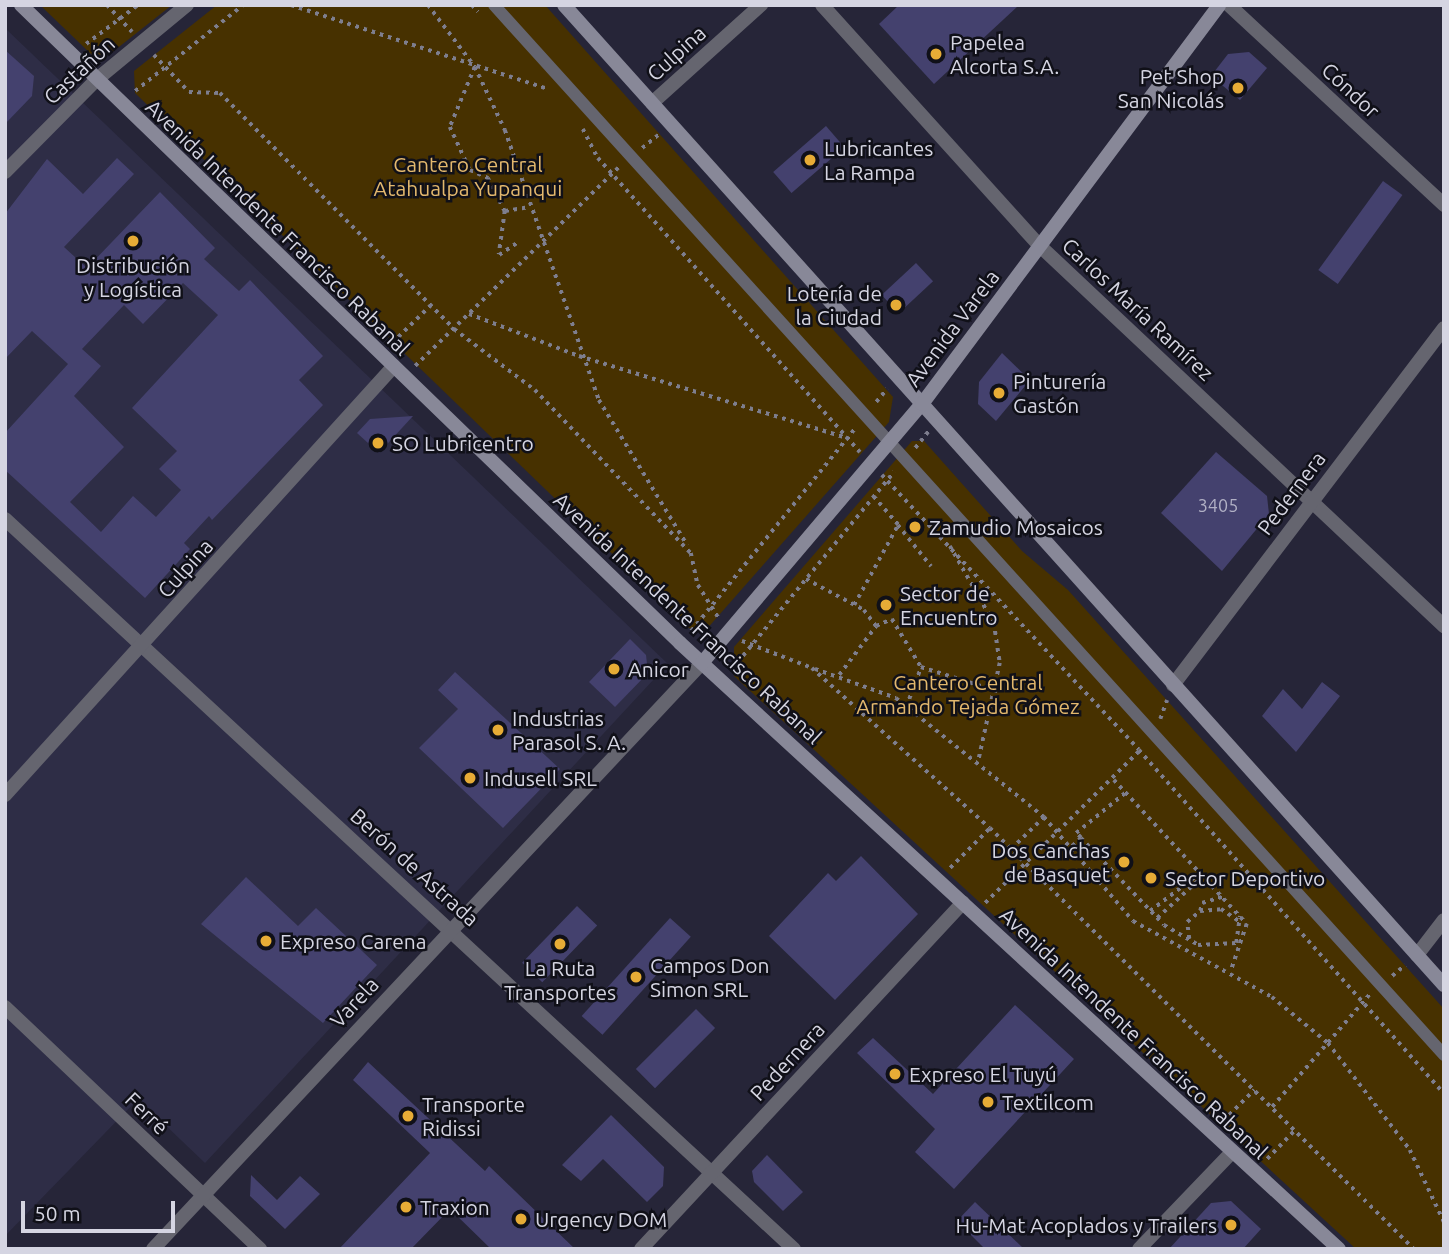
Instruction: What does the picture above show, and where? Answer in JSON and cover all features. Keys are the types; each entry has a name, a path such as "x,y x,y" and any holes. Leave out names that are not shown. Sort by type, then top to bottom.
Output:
{"main road":[{"name":"Avenida Intendente Francisco Rabanal","path":"21,5 119,104 680,643 1339,1249"},
{"path":"564,5 1444,985"},
{"name":"Avenida Varela","path":"702,663 922,404 1219,5"}],"street":[{"name":"Castañón","path":"5,172 96,80 187,5"},
{"name":"Culpina","path":"652,103 761,5"},
{"name":"Carlos María Ramírez","path":"822,5 1040,246 1444,625"},
{"name":"Cóndor","path":"1229,5 1444,205"},
{"name":"Pedernera","path":"1172,685 1444,328"},
{"name":"Culpina","path":"5,795 399,372"},
{"name":"Berón de Astrada","path":"5,519 451,928 794,1249"},
{"name":"Varela","path":"153,1249 702,663"},
{"name":"Pedernera","path":"641,1249 963,903"},
{"path":"1417,955 1444,920"},
{"name":"Ferré","path":"5,1007 260,1249"},
{"path":"1139,1249 1232,1152"}],"lane":[{"path":"494,5 1444,1055"}],"path":[{"path":"70,55 138,5"},
{"path":"119,104 243,5"},
{"path":"291,5 475,67 550,89"},
{"path":"428,5 475,67 530,206 579,355 691,553"},
{"path":"472,5 481,15"},
{"path":"475,67 450,127 470,170 488,178 505,211 499,255 518,242"},
{"path":"541,80 559,99"},
{"path":"577,119 611,173 846,438"},
{"path":"399,372 469,314 611,173 670,124"},
{"path":"505,211 530,206"},
{"path":"735,313 745,304"},
{"path":"381,354 431,305"},
{"path":"469,314 579,355 846,438"},
{"path":"680,643 897,377"},
{"path":"722,681 937,421"},
{"path":"887,481 947,540 1139,750 1444,1093"},
{"path":"874,497 931,566"},
{"path":"854,605 898,525"},
{"path":"947,540 994,623 997,691 978,763"},
{"path":"806,579 854,605 876,626"},
{"path":"839,675 876,626 892,619 921,667 997,691"},
{"path":"906,707 921,667"},
{"path":"812,668 839,675 906,707 1044,817 1072,846 1133,922 1231,972 1328,1043 1410,1150 1444,1222"},
{"path":"974,914 1114,780 1155,734 1172,685"},
{"path":"1114,780 1247,923 1231,972"},
{"path":"1126,793 1076,833 1157,918 1192,942 1222,948 1236,943 1242,930 1239,914"},
{"path":"1011,849 1044,817"},
{"path":"939,879 990,828"},
{"path":"1072,846 1081,838"},
{"path":"1150,911 1202,874"},
{"path":"1157,918 1202,874"},
{"path":"1192,942 1185,928 1206,901 1223,897"},
{"path":"1200,911 1239,914"},
{"path":"1229,912 1242,930"},
{"path":"1272,1107 1362,1000 1417,955"},
{"path":"1211,1133 1254,1090"},
{"path":"1254,1172 1295,1130"}],"shaded area":[{"path":"5,28 668,664 205,1163 138,1099 5,1236"}],"green space":[{"path":"40,5 172,5 110,54 92,55"},
{"name":"Cantero Central Atahualpa Yupanqui","path":"217,5 545,5 893,397 889,422 705,631 689,628 135,93 134,71"},
{"name":"Cantero Central Armando Tejada Gómez","path":"912,441 924,441 1022,551 1068,590 1444,1009 1444,1249 1356,1249 734,676 734,647"}],"building":[{"name":"Papelea Alcorta S.A.","path":"899,5 1019,5 934,84 879,24"},
{"path":"5,50 34,76 32,96 5,124"},
{"name":"Pet Shop San Nicolás","path":"1249,52 1267,68 1240,100 1211,76 1228,54"},
{"name":"Lubricantes La Rampa","path":"826,126 844,147 792,193 773,172"},
{"path":"117,158 134,174 64,247 87,268 160,192 215,248 204,259 239,291 250,280 323,356 299,380 323,405 212,520 209,516 184,543 190,549 145,598 5,470 5,433 68,364 32,331 5,359 5,214 47,159 83,194","holes":["183,283 218,315 132,408 177,451 159,469 181,490 156,517 133,496 101,532 70,502 124,447 74,396 101,366 82,349 124,305 143,324"]},
{"path":"1383,181 1402,195 1338,284 1318,270"},
{"path":"916,263 933,281 899,313 882,295"},
{"name":"Pinturería Gastón","path":"1002,353 1030,380 996,421 978,404 979,382"},
{"name":"SO Lubricentro","path":"413,416 379,453 357,433 370,419"},
{"path":"1216,452 1267,496 1269,514 1222,571 1161,513"},
{"name":"Anicor","path":"630,639 646,655 648,673 615,707 589,682"},
{"path":"455,672 560,769 503,828 419,748 458,709 438,690"},
{"path":"1322,682 1340,696 1296,752 1262,716 1283,689 1302,709"},
{"path":"861,856 918,914 835,1000 769,936 828,873 836,881"},
{"name":"Expreso Carena","path":"246,877 298,926 316,908 377,965 323,1023 201,924"},
{"name":"La Ruta Transportes","path":"577,906 597,925 542,982 522,963"},
{"name":"Campos Don Simon SRL","path":"670,918 691,937 602,1035 582,1016"},
{"name":"Textilcom","path":"1015,1005 1074,1059 954,1189 915,1152 935,1129 857,1053 873,1038 933,1094"},
{"path":"696,1009 715,1028 655,1088 636,1069"},
{"path":"368,1062 485,1171 489,1166 575,1249 491,1249 450,1209 411,1249 339,1249 430,1153 353,1080"},
{"path":"611,1115 664,1167 663,1186 647,1202 603,1159 581,1181 562,1165"},
{"path":"767,1155 803,1192 783,1211 754,1182 752,1171"},
{"path":"251,1175 277,1200 300,1176 320,1194 285,1229 250,1196"},
{"path":"1231,1201 1261,1229 1243,1249 1169,1249 1211,1203"},
{"path":"975,1202 1024,1249 985,1249 957,1221"}],"place":[{"name":"Papelea Alcorta S.A.","path":"936,54"},
{"name":"Pet Shop San Nicolás","path":"1238,88"},
{"name":"Lubricantes La Rampa","path":"810,160"},
{"name":"Distribución y Logística","path":"133,241"},
{"name":"Lotería de la Ciudad","path":"896,305"},
{"name":"Pinturería Gastón","path":"999,393"},
{"name":"SO Lubricentro","path":"378,443"},
{"name":"Zamudio Mosaicos","path":"915,527"},
{"name":"Sector de Encuentro","path":"886,605"},
{"name":"Anicor","path":"614,669"},
{"name":"Industrias Parasol S. A.","path":"498,730"},
{"name":"Indusell SRL","path":"470,778"},
{"name":"Dos Canchas de Basquet","path":"1124,862"},
{"name":"Sector Deportivo","path":"1151,878"},
{"name":"Expreso Carena","path":"266,941"},
{"name":"La Ruta Transportes","path":"560,944"},
{"name":"Campos Don Simon SRL","path":"636,977"},
{"name":"Expreso El Tuyú","path":"895,1074"},
{"name":"Textilcom","path":"988,1102"},
{"name":"Transporte Ridissi","path":"408,1116"},
{"name":"Traxion","path":"406,1207"},
{"name":"Urgency DOM","path":"521,1219"},
{"name":"Hu-Mat Acoplados y Trailers","path":"1231,1225"}]}
